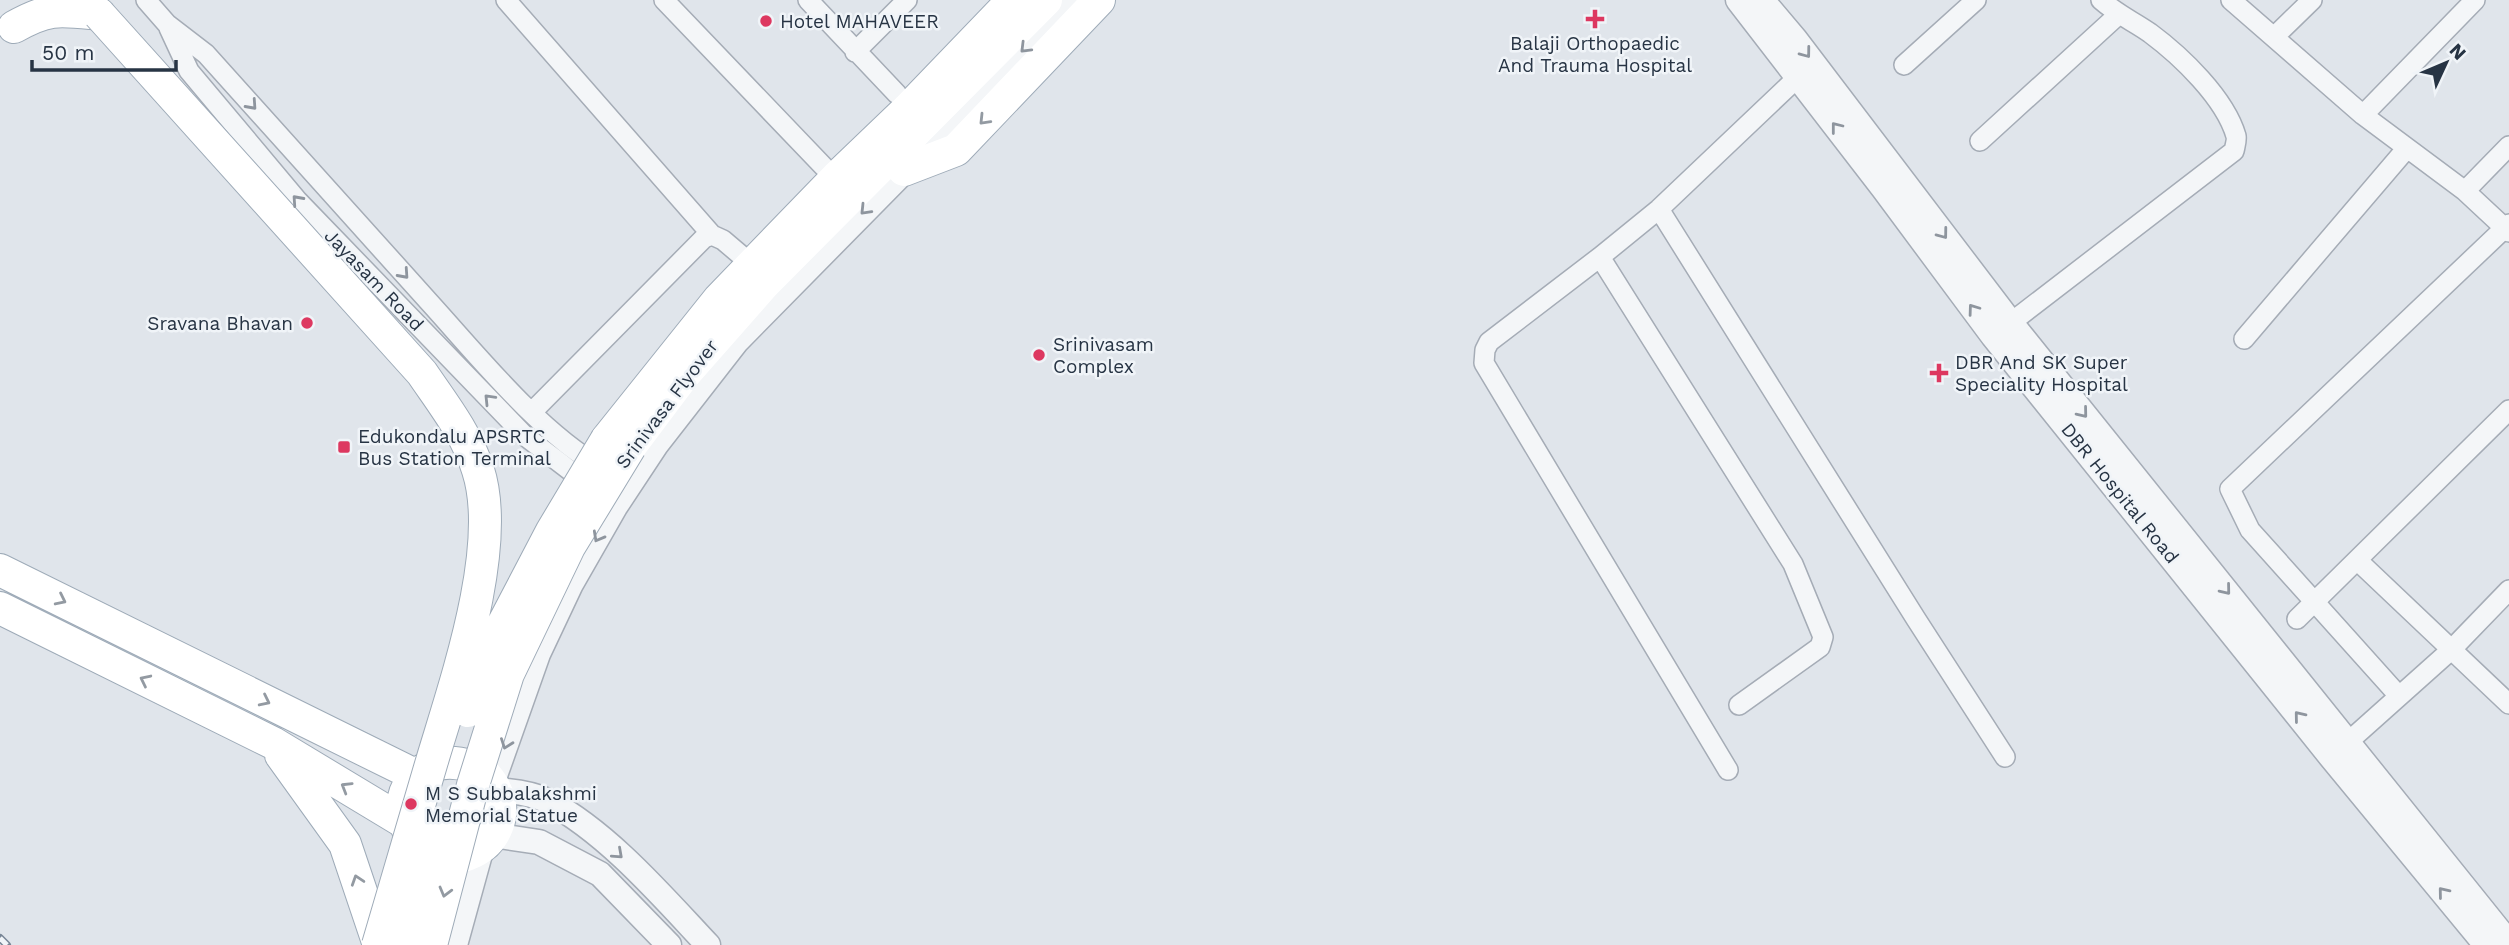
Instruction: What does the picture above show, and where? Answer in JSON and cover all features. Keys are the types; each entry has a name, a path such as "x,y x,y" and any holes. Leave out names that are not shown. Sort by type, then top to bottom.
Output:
{"main road":[{"path":"753,244 986,0"},
{"name":"Srinivasa Flyover","path":"403,945 460,734 486,657 552,531 607,439 719,299 1013,0"},
{"name":"Srinivasa Flyover","path":"431,945 473,785 508,674 569,547 630,447 684,375 764,284 1046,0"},
{"path":"904,170 956,150 1099,0"},
{"path":"14,27 38,14 60,10 99,14 422,373 460,429 479,471 484,523 482,570 456,681 378,945"},
{"path":"0,570 422,772"},
{"path":"0,608 273,743 408,830 423,849 437,856 453,858 469,855 488,841 499,820 500,804 494,787 477,768 457,762 447,761 422,772 411,781 403,801 408,830"},
{"path":"273,743 345,844 378,945"}],"street":[{"name":"Jayasam Road","path":"146,0 167,24 206,54 475,353 533,412 578,466"},
{"path":"506,0 712,235 723,240 753,244"},
{"path":"664,0 824,167"},
{"path":"808,0 897,94"},
{"path":"855,52 907,0"},
{"path":"422,772 472,655 525,548 644,370 753,244 1002,0"},
{"path":"708,945 623,858 582,822 546,800 494,787 538,653 571,584 624,493 656,445 737,341 1073,0"},
{"name":"DBR Hospital Road","path":"1738,0 2340,749 2509,943"},
{"name":"DBR Hospital Road","path":"1762,0 1795,38 2002,330"},
{"path":"1905,65 1976,0"},
{"path":"2002,330 2234,151 2237,138 2216,98 2184,61 2101,0"},
{"path":"2231,0 2363,115 2465,191 2508,228 2231,489 2250,530 2399,696"},
{"path":"2274,37 2312,0"},
{"path":"2363,115 2475,0"},
{"path":"1980,141 2118,15"},
{"name":"Jayasam Road","path":"167,24 189,71 298,201 525,436 624,493"},
{"path":"1728,771 1484,363 1485,350 1489,342 1659,209 1798,77"},
{"path":"2465,191 2509,146"},
{"path":"2244,339 2407,148"},
{"path":"1659,209 1916,620 2005,757"},
{"path":"533,412 704,238 712,235"},
{"path":"1600,257 1793,564 1823,637 1820,647 1739,705"},
{"path":"2297,619 2509,410"},
{"path":"2357,560 2509,704"},
{"path":"2340,749 2451,650 2509,590"},
{"name":"DBR Hospital Road","path":"2340,749 2486,945"},
{"path":"385,945 408,830"},
{"path":"455,945 488,841 539,842 600,874 669,945"}],"railway":[{"path":"0,938 7,945"}],"place":[{"name":"Balaji Orthopaedic And Trauma Hospital","path":"1595,19"},
{"name":"Hotel MAHAVEER","path":"766,21"},
{"name":"Sravana Bhavan","path":"307,323"},
{"name":"Srinivasam Complex","path":"1039,355"},
{"name":"DBR And SK Super Speciality Hospital","path":"1939,373"},
{"name":"Edukondalu APSRTC Bus Station Terminal","path":"344,447"},
{"name":"M S Subbalakshmi Memorial Statue","path":"411,804"}]}
